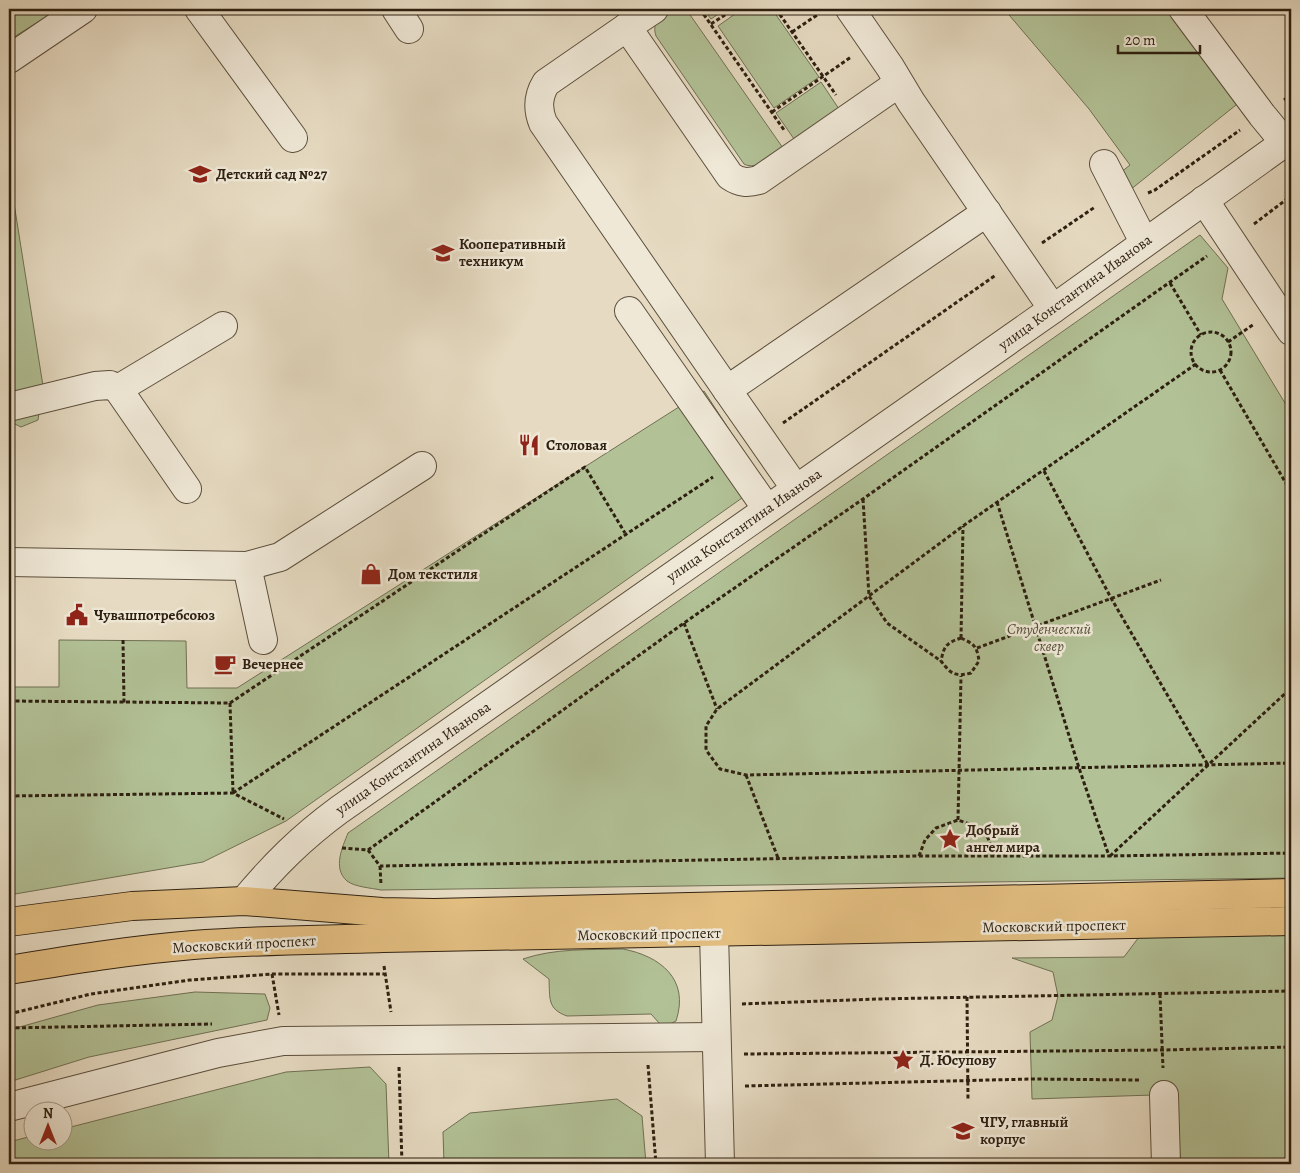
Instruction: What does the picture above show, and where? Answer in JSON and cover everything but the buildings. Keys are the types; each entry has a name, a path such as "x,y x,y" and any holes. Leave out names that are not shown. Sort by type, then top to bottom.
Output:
{"main road":[{"name":"Московский проспект","path":"9,922 132,906 244,901 354,910 434,913 1291,893"},
{"name":"улица Константина Иванова","path":"233,943 244,901"},
{"name":"Московский проспект","path":"9,970 101,955 193,945 233,943 393,938 1291,921"}],"street":[{"path":"9,59 83,9"},
{"path":"199,9 294,138"},
{"path":"654,9 546,83 540,96 540,115 543,123 796,489"},
{"path":"850,9 1054,309"},
{"path":"1183,9 1262,115 1288,140"},
{"path":"627,27 730,176 742,182 759,180 899,83"},
{"name":"улица Константина Иванова","path":"244,901 272,868 310,832 1054,309 1144,242 1288,140"},
{"path":"1104,164 1144,242"},
{"path":"1204,200 1291,331"},
{"path":"728,390 987,212"},
{"path":"629,311 767,509"},
{"path":"118,389 223,326"},
{"path":"9,407 95,386 110,385 118,389 187,489"},
{"path":"9,562 247,566 280,557 422,466"},
{"path":"247,566 263,640"},
{"path":"714,933 720,1164"},
{"path":"9,1107 218,1053 283,1041 716,1037"},
{"path":"1164,1088 1166,1164"}],"path":[{"path":"700,9 799,152"},
{"path":"711,24 734,9"},
{"path":"776,9 851,116"},
{"path":"792,32 827,9"},
{"path":"772,112 873,42"},
{"path":"342,848 368,850 684,622 863,500 1291,196"},
{"path":"1170,282 1201,335"},
{"path":"1207,333 1219,334 1228,342 1231,355 1226,366 1220,370 1207,372 1196,364 1192,358 1193,345 1201,335 1207,333"},
{"path":"1196,364 963,526 717,709 706,726 706,750 720,768 746,775 1291,763"},
{"path":"1220,370 1291,492"},
{"path":"9,701 230,703 586,467 625,533"},
{"path":"1044,471 1111,598 1208,765"},
{"path":"863,500 869,596 887,622 941,662 950,673 961,676 971,673 979,660 977,648 961,638 949,642 943,650 941,662"},
{"path":"998,502 1079,768 1109,856"},
{"path":"961,638 963,526"},
{"path":"977,648 1161,580"},
{"path":"684,622 717,709"},
{"path":"123,640 124,703"},
{"path":"958,820 961,676"},
{"path":"1109,856 1291,688"},
{"path":"230,703 233,793"},
{"path":"746,775 778,858"},
{"path":"9,796 233,793 284,819"},
{"path":"919,856 925,840 936,828 958,820 975,826 988,838 994,855"},
{"path":"368,850 380,866 381,890"},
{"path":"380,866 778,858 1291,853"},
{"path":"384,966 393,1019"},
{"path":"9,1014 91,994 190,980 272,974 384,974"},
{"path":"272,974 280,1023"},
{"path":"740,1004 967,997 1291,991"},
{"path":"742,1086 1031,1079 1164,1088 1160,994"},
{"path":"967,997 968,1099"},
{"path":"9,1028 212,1024"},
{"path":"740,1054 1291,1047"},
{"path":"647,1058 656,1164"},
{"path":"399,1061 402,1164"}],"green space":[{"path":"9,9 59,9 9,40"},
{"path":"673,9 686,9 783,148 759,164 749,166 744,164 656,36 656,23"},
{"path":"703,9 726,9 711,19"},
{"path":"742,9 772,9 819,77 774,108 718,26"},
{"path":"1004,9 1171,9 1241,101 1130,190 1120,173 1130,165 1089,109"},
{"path":"821,82 839,109 794,139 776,113"},
{"path":"9,177 43,386 38,420 21,427 11,422 9,407"},
{"name":"Студенческий сквер","path":"1200,235 1228,268 1222,299 1291,413 1291,878 381,890 354,885 343,876 339,864 348,833"},
{"path":"704,391 736,440 742,498 286,821 203,862 9,895 9,687 59,687 59,640 186,641 187,688 237,688"},
{"path":"1291,934 1291,1164 1180,1164 1178,1108 1153,1095 1032,1099 1030,1032 1052,1020 1058,996 1053,972 1012,958 1124,957 1139,937"},
{"path":"623,949 649,957 669,972 679,993 676,1021 670,1024 660,1024 651,1014 567,1016 556,1010 551,1002 549,979 523,959 560,951"},
{"path":"195,992 265,994 270,1008 267,1020 89,1057 9,1082 9,1030 98,1005"},
{"path":"370,1067 386,1084 389,1164 9,1164 9,1142 22,1139 22,1150 72,1150 72,1127 286,1072"},
{"path":"617,1099 642,1116 646,1164 444,1164 443,1132 470,1113"}],"place":[{"name":"Детский сад №27","path":"200,174"},
{"name":"Кооперативный техникум","path":"443,253"},
{"name":"Столовая","path":"529,445"},
{"name":"Дом текстиля","path":"371,574"},
{"name":"Чувашпотребсоюз","path":"77,615"},
{"name":"Вечернее","path":"225,664"},
{"name":"Добрый ангел мира","path":"950,839"},
{"name":"Д. Юсупову","path":"903,1060"},
{"name":"ЧГУ, главный корпус","path":"963,1131"}]}
